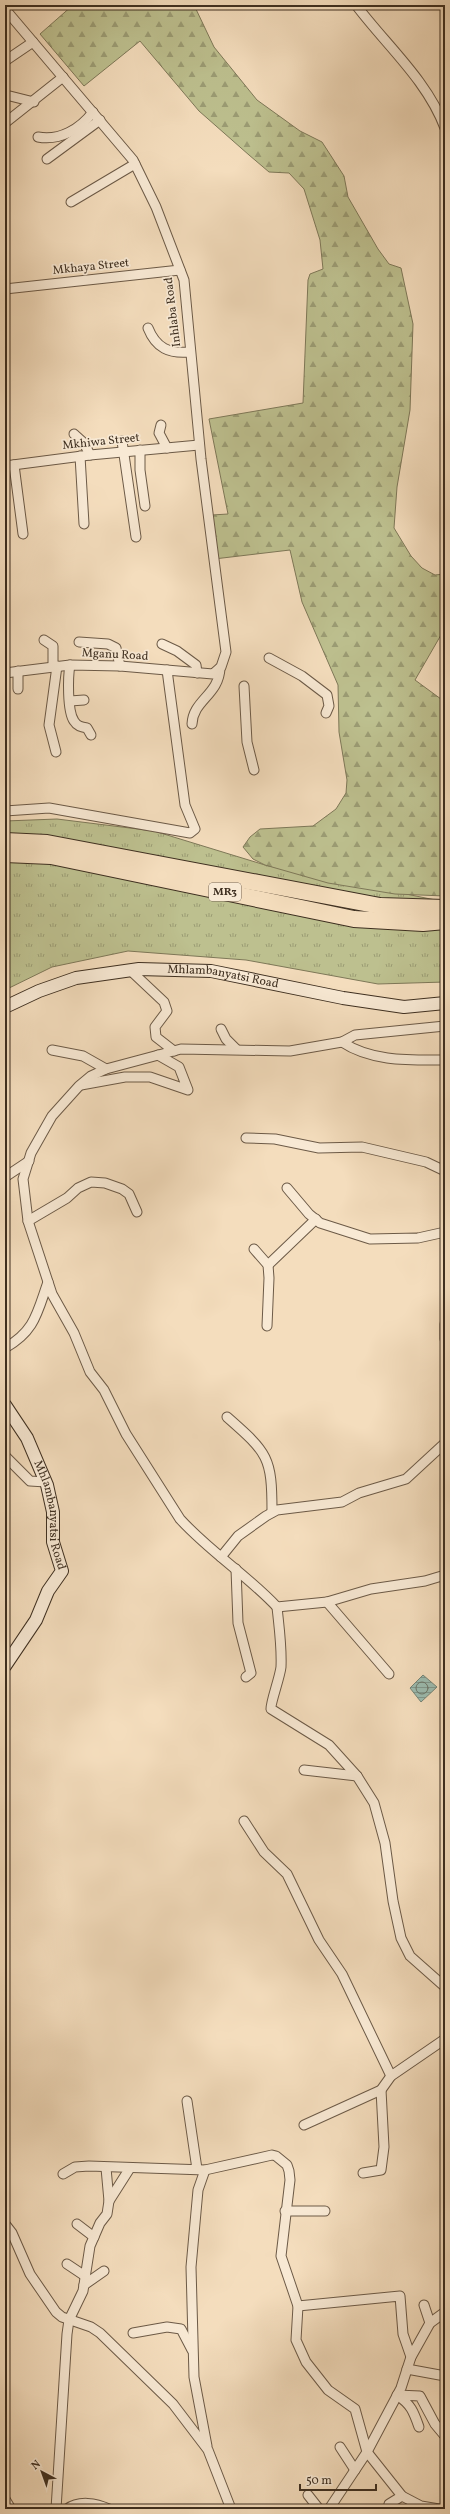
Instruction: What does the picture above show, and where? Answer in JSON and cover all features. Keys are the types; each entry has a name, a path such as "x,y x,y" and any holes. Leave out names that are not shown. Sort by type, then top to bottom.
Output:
{"highway":[{"name":"MR3","path":"5,841 48,843 380,906 445,908"},
{"name":"MR3","path":"5,854 51,856 354,919 423,923 445,921"}],"main road":[{"name":"Mhlambanyatsi Road","path":"5,1007 39,991 76,978 130,970 211,971 336,997 404,1007 445,1003"},
{"name":"Mhlambanyatsi Road","path":"5,1405 27,1438 46,1482 53,1512 53,1542 62,1571 48,1591 36,1620 5,1666"}],"street":[{"path":"356,5 408,67 441,118 445,128"},
{"name":"Inhlaba Road","path":"5,9 100,120 135,164 156,207 184,280 199,445 226,652 220,668 216,686 193,712 192,724"},
{"path":"5,61 33,42"},
{"path":"5,123 34,102 63,77"},
{"path":"10,96 34,102"},
{"path":"38,137 48,139 63,135 77,128 93,112"},
{"path":"47,159 100,120"},
{"path":"71,202 135,164"},
{"name":"Mkhaya Street","path":"5,289 180,270"},
{"path":"148,328 152,338 161,348 170,352 190,352"},
{"path":"161,425 159,433 167,448"},
{"path":"74,434 84,443 90,455"},
{"path":"122,441 136,537"},
{"name":"Mkhiwa Street","path":"10,466 80,456 199,445"},
{"path":"140,450 140,470 146,506"},
{"path":"80,456 84,524"},
{"path":"10,466 23,534"},
{"path":"44,640 53,646 55,667 49,725 56,752"},
{"path":"79,642 108,644 116,648 120,666"},
{"path":"162,644 189,658 196,665 197,673"},
{"path":"269,658 302,676 326,695 329,706 326,713"},
{"path":"70,665 70,700 73,721 79,726 87,728 91,735"},
{"name":"Mganu Road","path":"5,672 70,665 120,666 213,674 220,668"},
{"path":"5,811 49,808 190,832 195,829 186,805 167,670"},
{"path":"18,671 18,689"},
{"path":"244,686 247,742 254,770"},
{"path":"70,700 84,700"},
{"path":"130,970 164,1002 167,1011 155,1027 156,1036 174,1051"},
{"path":"443,1983 410,1956 401,1938 383,1837 374,1803 357,1776 329,1745 271,1709 270,1704 276,1693 280,1667 277,1607 255,1583 221,1557 180,1519 126,1434 104,1390 90,1372 74,1333 64,1317 48,1282 28,1221 23,1179 29,1161 48,1121 79,1086 91,1076 106,1069 174,1051 236,1048 290,1051 342,1042 355,1035 445,1026"},
{"path":"221,1029 226,1039 236,1048"},
{"path":"342,1042 354,1050 380,1058 445,1060"},
{"path":"52,1050 83,1056 106,1069"},
{"path":"79,1086 125,1077 150,1077 188,1090 179,1066 158,1055"},
{"path":"246,1138 275,1139 319,1148 362,1146 426,1162 445,1171"},
{"path":"5,1177 29,1161"},
{"path":"28,1221 67,1198 78,1188 91,1182 105,1183 122,1189 129,1194 137,1212"},
{"path":"287,1188 316,1219 370,1239 418,1238 445,1232"},
{"path":"268,1265 316,1219"},
{"path":"254,1249 268,1265 270,1278 267,1326"},
{"path":"5,1348 18,1340 32,1327 48,1282"},
{"path":"445,1324 445,1339"},
{"path":"227,1417 264,1453 271,1474 272,1512"},
{"path":"221,1557 238,1536 272,1512 342,1502 359,1493 406,1479 445,1443"},
{"path":"5,1456 30,1481 46,1482"},
{"path":"236,1568 238,1623 251,1673 246,1677"},
{"path":"277,1607 327,1602 371,1589 425,1581 445,1575"},
{"path":"327,1602 389,1674"},
{"path":"304,1770 357,1776"},
{"path":"244,1821 264,1852 287,1874 319,1940 342,1974 391,2076"},
{"path":"304,2125 381,2090 391,2076 445,2039"},
{"path":"363,2172 381,2170 384,2148 381,2090"},
{"path":"188,2101 201,2170 190,2267 194,2377 208,2450 231,2509"},
{"path":"63,2174 75,2167 201,2170 276,2156 287,2165 290,2180 285,2211 281,2256 298,2306 296,2340 306,2362 328,2390 355,2409 367,2452 402,2496 421,2506 439,2509"},
{"path":"56,2509 69,2320 85,2280 90,2246 100,2223 107,2214 109,2201 106,2168"},
{"path":"109,2201 130,2168"},
{"path":"285,2211 325,2211"},
{"path":"5,2224 12,2232 30,2274 56,2312 69,2320 91,2327 100,2333 173,2404 208,2450"},
{"path":"77,2224 94,2237"},
{"path":"67,2264 85,2280"},
{"path":"85,2280 104,2272"},
{"path":"298,2306 400,2296 403,2334 411,2357"},
{"path":"424,2306 430,2323"},
{"path":"329,2509 367,2452 397,2395 411,2357 430,2323 445,2312"},
{"path":"133,2333 167,2327 181,2329 193,2353"},
{"path":"407,2369 445,2376"},
{"path":"397,2395 407,2402 413,2409 419,2427"},
{"path":"397,2395 420,2396 435,2424 445,2436"},
{"path":"340,2447 355,2470"},
{"path":"308,2495 319,2509"},
{"path":"388,2509 389,2504 402,2496"},
{"path":"5,2499 11,2509"},
{"path":"67,2509 73,2505 98,2504 109,2509"}],"green space":[{"path":"73,5 194,5 214,47 257,100 300,131 322,142 344,176 348,197 378,249 389,264 401,268 413,324 410,410 397,487 394,528 411,556 422,568 435,575 445,574 445,628 415,680 445,702 445,896 395,894 328,883 265,865 253,859 243,847 250,837 260,829 313,826 336,809 346,793 347,780 339,732 338,685 302,602 290,550 214,559 212,515 228,514 209,419 303,403 308,280 310,274 323,269 320,240 304,189 289,173 269,172 199,111 140,41 84,86 40,34"},
{"path":"57,819 154,831 265,865 445,902 445,982 378,984 246,960 128,951 52,967 5,990 5,821"}],"water":[{"path":"423,1675 437,1687 421,1702 410,1688"}]}
